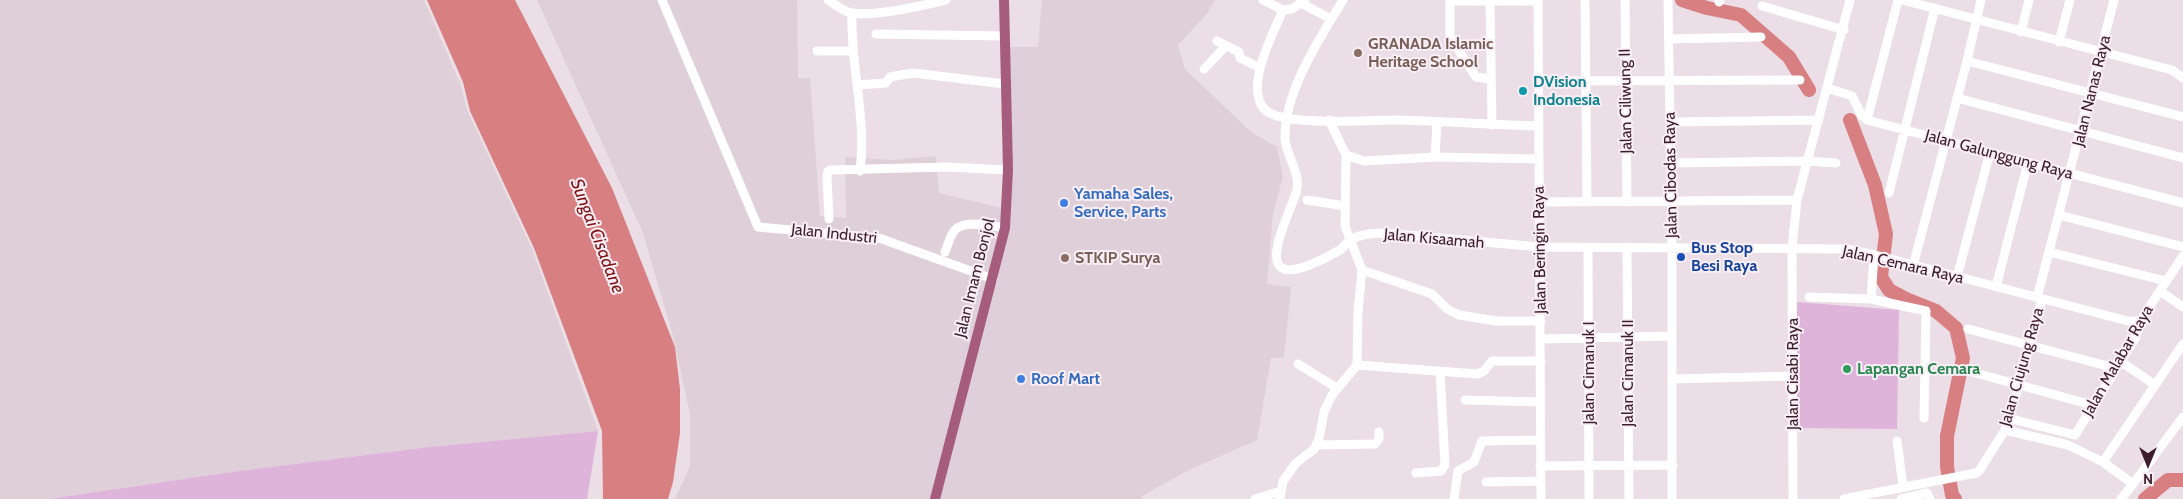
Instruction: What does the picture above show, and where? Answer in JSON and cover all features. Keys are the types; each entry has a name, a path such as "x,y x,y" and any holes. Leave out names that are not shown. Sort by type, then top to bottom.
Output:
{"main road":[{"name":"Jalan Imam Bonjol","path":"935,499 1005,228 1008,170 1004,0"}],"street":[{"name":"Jalan Industri","path":"662,0 758,227 879,238 993,279"},
{"path":"828,0 852,13 897,10 946,0"},
{"path":"1263,0 1283,10 1292,9 1303,1 1331,19"},
{"path":"1286,118 1303,71 1343,0"},
{"path":"1490,79 1476,77 1451,40 1450,0 1538,0"},
{"path":"1490,0 1492,125"},
{"name":"Jalan Beringin Raya","path":"1538,0 1541,499"},
{"path":"1585,0 1587,202"},
{"name":"Jalan Ciliwung II","path":"1625,0 1627,202"},
{"name":"Jalan Cibodas Raya","path":"1668,0 1672,248 1672,499"},
{"path":"1792,248 1797,200 1806,161 1829,89 1850,0"},
{"path":"1829,89 1852,96 1862,116 1868,120 1898,0"},
{"path":"1902,0 2172,70 2183,78"},
{"path":"1913,266 1967,61 1981,0"},
{"path":"2021,32 2029,0"},
{"path":"2059,42 2070,0"},
{"name":"Jalan Nanas Raya","path":"2039,298 2049,252 2102,53 2114,0"},
{"path":"1762,6 1844,30"},
{"path":"1889,193 1936,8"},
{"path":"1283,10 1260,68 1258,80 1260,101 1264,109 1270,114 1286,118 1329,120 1539,126"},
{"path":"852,13 853,51 863,142 860,170"},
{"path":"876,34 1004,36"},
{"path":"1670,39 1761,37"},
{"path":"1217,40 1239,52 1240,58 1260,68"},
{"path":"1204,69 1226,46"},
{"path":"817,51 853,51"},
{"path":"1967,61 2183,117"},
{"path":"858,85 886,83 890,77 913,73 1005,84"},
{"path":"1539,81 1800,80"},
{"path":"1957,98 2183,158"},
{"name":"Jalan Kisaamah","path":"1286,118 1286,143 1298,182 1297,192 1284,219 1278,246 1276,258 1282,269 1298,270 1340,250 1350,240 1364,235 1384,233 1540,247"},
{"path":"1255,499 1280,495 1283,481 1290,471 1320,439 1324,412 1337,388 1358,365 1358,312 1362,270 1345,226 1346,155 1329,120"},
{"path":"1670,122 1819,120"},
{"name":"Jalan Galunggung Raya","path":"1868,120 2183,203"},
{"path":"1435,158 1437,123"},
{"path":"1957,277 1990,152"},
{"path":"1346,155 1364,161 1435,158 1539,159"},
{"path":"1670,163 1806,161 1836,163"},
{"path":"1996,287 2028,162"},
{"path":"829,219 828,171 947,167 1008,170"},
{"path":"1308,200 1346,206"},
{"path":"1540,202 1797,200"},
{"path":"2059,214 2183,247"},
{"path":"945,252 955,230 960,227 969,224 1005,228"},
{"name":"Jalan Cemara Raya","path":"1540,247 1846,249 2128,321 2140,321"},
{"name":"Jalan Cimanuk II","path":"1627,247 1629,499"},
{"name":"Jalan Cimanuk I","path":"1588,248 1590,499"},
{"name":"Jalan Cisabi Raya","path":"1792,248 1794,499"},
{"path":"2049,252 2166,281"},
{"path":"1871,300 1874,255"},
{"name":"Jalan Malabar Raya","path":"2008,418 2075,435 2136,337 2140,321 2183,256"},
{"path":"1362,270 1432,294 1447,309 1459,315 1496,321 1541,321"},
{"path":"2160,291 2183,307"},
{"path":"1808,297 1871,300 1923,310 1927,314 1924,418"},
{"name":"Jalan Ciujung Raya","path":"1844,499 1979,471 2004,430 2019,385 2039,298"},
{"path":"1968,329 2029,346 2118,364 2155,385"},
{"path":"1541,339 1672,336"},
{"path":"2103,462 2155,385 2180,356 2183,344"},
{"path":"1358,365 1477,374 1484,371 1492,361 1541,361"},
{"path":"1298,364 1337,388"},
{"path":"1416,473 1441,471 1445,465 1440,371"},
{"path":"1972,372 2092,405"},
{"path":"1673,379 1793,376"},
{"path":"1465,400 1541,402"},
{"path":"2121,499 2183,417"},
{"path":"2004,430 2068,445 2103,462 2133,484"},
{"path":"1316,445 1375,444 1380,439 1379,432"},
{"path":"1454,499 1458,471 1474,462 1482,441 1540,440"},
{"path":"1897,441 1903,486"},
{"path":"1540,466 1673,465"},
{"path":"1486,482 1541,481"},
{"path":"1901,499 1928,496 1928,482"}],"shaded area":[{"path":"0,0 424,0 461,86 467,110 532,249 598,431 429,447 224,473 49,499 0,499"},
{"path":"537,0 797,0 798,78 810,78 820,216 846,218 845,157 893,160 936,156 939,193 1010,210 1010,47 1038,47 1042,0 1215,0 1206,15 1178,45 1185,69 1251,132 1277,147 1283,177 1273,213 1267,284 1291,287 1284,358 1271,358 1257,440 1187,471 1142,496 1141,499 675,499 690,466 690,414 673,336 643,233"},
{"name":"Lapangan Cemara","path":"1797,302 1899,310 1897,429 1797,428"},
{"path":"598,431 587,499 49,499 224,473 429,447"}],"water":[{"name":"Sungai Cisadane","path":"427,0 515,0 612,188 675,347 680,389 680,433 673,482 668,499 603,499 602,431 534,248 470,111 463,82"}],"waterway":[{"path":"1682,0 1707,8 1741,15 1789,57 1809,90"},
{"path":"1850,120 1875,185 1886,234 1881,277 1889,290 1936,311 1956,328 1963,358 1947,436 1947,467 1952,495 1955,499"},
{"path":"2145,499 2168,480 2183,480"}],"place":[{"name":"GRANADA Islamic Heritage School","path":"1358,53"},
{"name":"DVision Indonesia","path":"1523,91"},
{"name":"Yamaha Sales, Service, Parts","path":"1064,203"},
{"name":"Bus Stop Besi Raya","path":"1681,257"},
{"name":"STKIP Surya","path":"1065,258"},
{"name":"Lapangan Cemara","path":"1847,369"},
{"name":"Roof Mart","path":"1021,379"}]}
